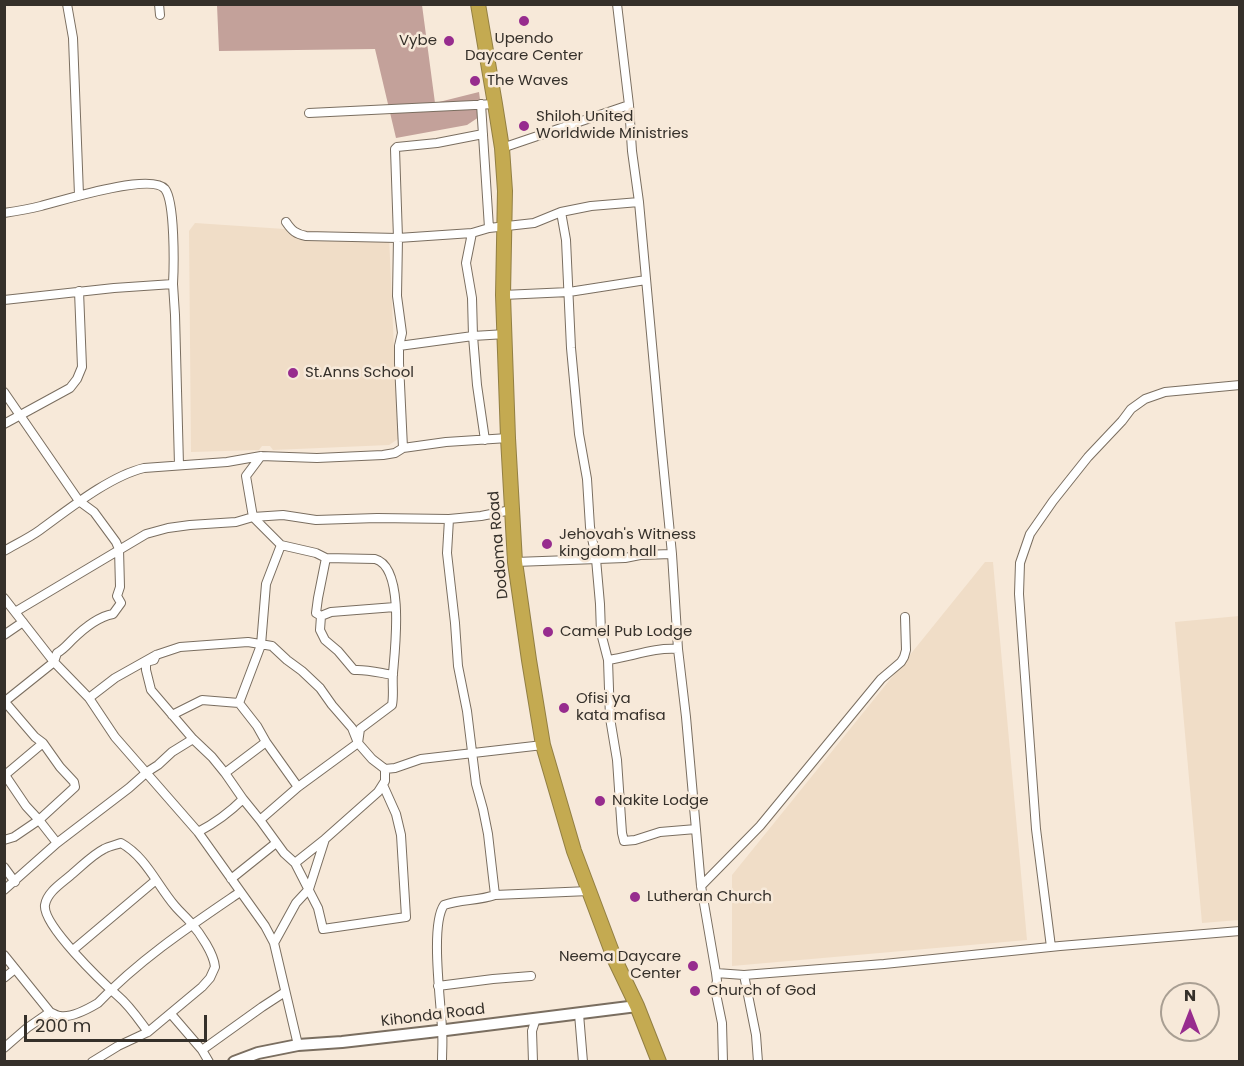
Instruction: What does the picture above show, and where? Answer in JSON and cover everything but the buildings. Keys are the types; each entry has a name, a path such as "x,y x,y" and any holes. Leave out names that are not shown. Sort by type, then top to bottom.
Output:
{"highway":[{"name":"Dodoma Road","path":"478,4 488,104 502,148 505,192 503,295 514,562 543,745 574,851 615,960 637,1006 659,1062"}],"street":[{"path":"67,4 73,38 79,195"},
{"path":"159,4 160,15"},
{"path":"617,4 639,202 691,787 701,886 722,1023 723,1062"},
{"path":"309,113 488,104 483,135 489,228"},
{"path":"502,148 629,105"},
{"path":"403,448 399,346 402,333 397,296 395,149 483,135"},
{"path":"4,213 44,206 79,195 130,185 155,183 164,188 168,197 174,246 173,284 176,315 179,465"},
{"path":"286,222 298,235 398,238 472,233 489,228 534,223 561,212 591,206 639,202"},
{"path":"561,212 566,240 571,348 579,434 587,479 590,527 596,559 601,633 608,660 610,718 617,760 624,841 660,832 696,828"},
{"path":"472,233 466,263 472,298 472,336 485,440"},
{"path":"503,295 569,292 646,280"},
{"path":"4,300 79,291 173,284"},
{"path":"4,424 70,388 81,372 79,291"},
{"path":"399,346 472,336 506,334"},
{"path":"1051,948 1036,829 1019,594 1020,562 1030,534 1053,501 1131,409 1145,399 1165,392 1239,385"},
{"path":"4,392 80,501 94,512 116,542 119,549 120,587 117,596 121,603 113,614 104,616 87,627 57,653 54,662 5,702 43,743 74,782 75,787 39,820 14,837 4,840"},
{"path":"4,551 38,532 80,501 133,471 144,468 227,462 261,456 317,458 383,455 395,453 403,448 446,442 508,438"},
{"path":"260,820 298,787 358,743 360,729 392,705 396,640 392,582 380,560 326,558 316,553 281,545 253,517 246,476 261,456"},
{"path":"15,612 153,531 283,515 316,520 449,519 511,510"},
{"path":"449,519 447,553 458,666 467,711 476,784 488,834 495,895"},
{"path":"239,703 261,645 266,584 281,545"},
{"path":"514,562 672,554"},
{"path":"326,558 316,614 321,616 331,612 395,607"},
{"path":"4,598 54,662 89,698 116,737 198,832 265,926 274,943 298,1045"},
{"path":"321,616 320,630 325,640 354,670 363,669 393,675"},
{"path":"701,886 760,826 881,679 901,662 906,650 905,617"},
{"path":"4,635 23,622"},
{"path":"89,698 115,678 156,655 180,647 249,642 272,646 302,670 321,688 352,728 358,743 372,759 385,769 421,759 543,745"},
{"path":"608,660 658,649 678,650"},
{"path":"156,655 154,660 146,662 151,690 225,773 276,843 295,863 318,908 323,929 406,917 401,834 396,814 383,785 385,769"},
{"path":"172,715 202,700 239,703 298,787"},
{"path":"4,890 57,843 129,789 172,752 193,739"},
{"path":"225,773 266,742"},
{"path":"43,743 4,775 57,843"},
{"path":"295,863 368,802 383,785"},
{"path":"198,832 219,820 243,799"},
{"path":"274,943 296,903 309,889 325,839"},
{"path":"92,1062 118,1046 148,1032 202,987 215,971 214,960 192,924 175,906 140,859 121,843 105,848 55,889 48,897 45,906 46,915 85,965 127,1006 148,1032"},
{"path":"231,879 276,843"},
{"path":"4,867 15,882"},
{"path":"73,950 156,880"},
{"path":"442,1062 437,939 440,909 452,902 482,899 495,895 589,891"},
{"path":"4,954 50,1012 59,1016 67,1016 98,1003 149,956 240,892"},
{"path":"716,973 744,975 884,964 1239,931"},
{"path":"4,978 15,969"},
{"path":"744,975 756,1035 758,1062"},
{"path":"438,986 531,976"},
{"path":"202,1050 285,992"},
{"name":"Kihonda Road","path":"234,1062 298,1045 351,1041 637,1006"},
{"path":"4,1048 50,1012"},
{"path":"171,1014 202,1050 209,1062"},
{"path":"579,1014 583,1062"},
{"path":"533,1062 532,1031 536,1018"}],"shaded area":[{"path":"217,5 422,5 435,103 479,92 482,115 467,125 396,138 375,49 219,51"},
{"name":"St.Anns School","path":"195,223 389,236 398,439 389,445 273,450 270,446 262,446 259,450 191,452 189,231"},
{"path":"985,562 993,562 1027,940 732,966 732,875"},
{"path":"1239,616 1239,920 1202,923 1175,622"}],"place":[{"name":"Upendo Daycare Center","path":"524,21"},
{"name":"Vybe","path":"449,41"},
{"name":"The Waves","path":"475,81"},
{"name":"Shiloh United Worldwide Ministries","path":"524,126"},
{"name":"St.Anns School","path":"293,373"},
{"name":"Jehovah's Witness kingdom hall","path":"547,544"},
{"name":"Camel Pub Lodge","path":"548,632"},
{"name":"Ofisi ya kata mafisa","path":"564,708"},
{"name":"Nakite Lodge","path":"600,801"},
{"name":"Lutheran Church","path":"635,897"},
{"name":"Neema Daycare Center","path":"693,966"},
{"name":"Church of God","path":"695,991"}]}
